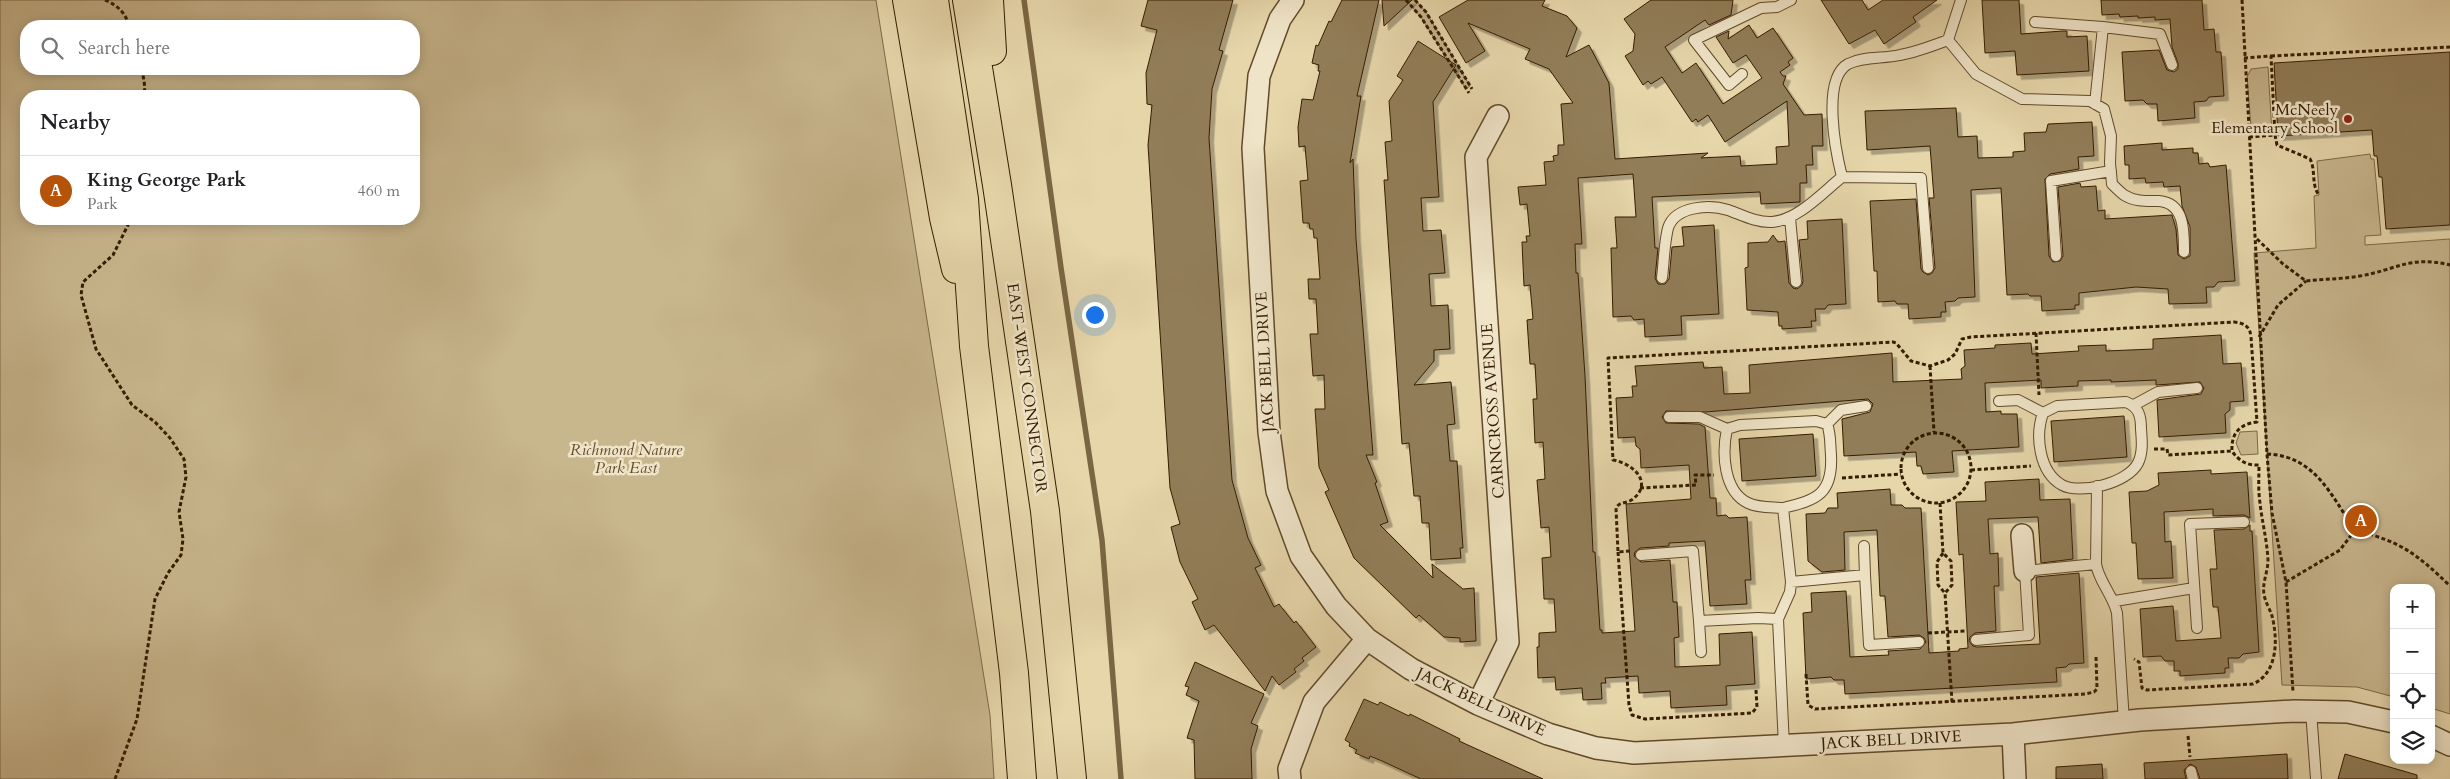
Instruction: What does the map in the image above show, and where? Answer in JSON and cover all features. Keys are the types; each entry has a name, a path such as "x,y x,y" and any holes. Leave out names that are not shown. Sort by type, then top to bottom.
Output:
{"highway":[{"path":"908,0 944,218 974,346"},
{"path":"934,0 964,199 974,346 1014,674 1022,779"},
{"name":"EAST-WEST CONNECTOR","path":"967,0 998,185 1045,511 1072,779"},
{"path":"989,0 998,115 998,185"}],"street":[{"name":"JACK BELL DRIVE","path":"1293,0 1280,19 1259,76 1253,148 1269,432 1277,491 1301,556 1336,606 1367,639 1411,669 1478,704 1548,734 1596,748 1634,753 2013,734 2124,722 2311,711 2348,712 2390,721"},
{"name":"CARNCROSS AVENUE","path":"1478,704 1508,642 1476,157 1498,116"},
{"path":"2022,535 2025,571"},
{"path":"1290,779 1289,769 1314,702 1367,639"},
{"path":"2013,734 2014,779"},
{"path":"2435,738 2450,745"}],"lane":[{"path":"1742,74 1729,85 1694,40 1758,4 1777,7 1791,0"},
{"path":"1948,40 1961,0"},
{"path":"2035,22 2103,27 2160,34 2172,65"},
{"path":"2095,104 2103,27"},
{"path":"1948,40 1976,74 2022,99 2090,101 2104,109 2111,136 2112,184 2125,195 2144,202 2169,203 2177,210 2184,225 2184,252"},
{"path":"1842,177 1835,150 1832,112 1837,76 1846,65 1863,59 1899,56 1923,50 1948,40"},
{"path":"2056,256 2051,181 2111,171"},
{"path":"1662,278 1668,227 1685,210 1708,207 1771,222 1790,218 1842,177 1921,178 1928,268"},
{"path":"1790,218 1796,282"},
{"path":"2134,405 2158,392 2197,388"},
{"path":"1999,401 2018,400 2042,413"},
{"path":"2126,402 2134,405 2140,414 2141,450 2137,466 2118,482 2074,488 2063,486 2050,476 2044,465 2040,429 2042,413 2057,406 2126,402"},
{"path":"1827,424 1841,410 1866,406"},
{"path":"1669,417 1700,417 1727,429 1740,425 1816,421 1827,424"},
{"path":"1727,429 1725,451 1732,488 1740,498 1750,504 1783,508 1811,501 1823,491 1830,478 1830,437 1827,424"},
{"path":"2097,486 2096,564 2097,571 2114,601 2124,722"},
{"path":"1783,508 1791,582 1790,592 1778,619 1784,746"},
{"path":"2197,628 2190,524 2244,522"},
{"path":"1864,546 1869,645 1919,642"},
{"path":"1641,555 1693,551 1701,652"},
{"path":"1976,640 2029,635 2025,571 2096,564"},
{"path":"1791,582 1865,575"},
{"path":"2114,601 2194,588"},
{"path":"1699,621 1758,618 1778,619"},
{"path":"2311,711 2316,779"}],"path":[{"path":"105,0 113,4 127,17 128,20"},
{"path":"1406,0 1421,16 1469,93"},
{"path":"1415,0 1426,12 1472,89"},
{"path":"2242,0 2256,238 2259,337 2267,454 2272,513 2286,582 2293,695"},
{"path":"2244,58 2450,47"},
{"path":"2271,56 2277,145 2310,158 2313,164 2315,190 2319,195"},
{"path":"143,75 144,90"},
{"path":"2249,137 2276,135"},
{"path":"115,779 129,745 141,699 155,599 168,572 181,555 182,539 179,512 186,477 184,460 155,422 132,404 96,349 80,296 83,282 113,256 128,225"},
{"path":"2256,238 2283,264 2306,281"},
{"path":"2259,337 2278,305 2306,281 2362,276 2400,264 2432,260 2450,265"},
{"path":"1756,690 1757,707 1752,713 1645,719 1632,715 1629,705 1616,508 1619,504 1634,498 1640,488 1639,476 1634,468 1627,463 1613,460 1608,358 1893,342 1911,360 1930,366 1948,360 1955,354 1960,342 1966,338 2240,322 2249,329 2257,422 2246,424 2238,429 2232,442 2232,450 2238,459 2246,464 2258,464 2260,504 2265,529 2268,562 2264,594 2272,616 2273,629 2274,655 2271,667 2264,677 2253,684 2147,690 2142,688 2139,662 2133,658 2120,659"},
{"path":"2036,333 2042,413"},
{"path":"2252,351 2260,350"},
{"path":"1930,366 1934,432"},
{"path":"1934,432 1952,436 1962,443 1968,453 1971,470 1966,486 1959,495 1940,503 1927,502 1908,490 1901,474 1902,457 1908,446 1916,438 1934,432"},
{"path":"2141,450 2168,449 2168,455 2232,450"},
{"path":"2267,454 2278,454 2295,460 2315,473 2334,495 2355,530 2385,538 2410,550 2450,586"},
{"path":"1971,470 2044,465"},
{"path":"1640,488 1696,485 1695,476 1728,474"},
{"path":"1830,478 1901,474"},
{"path":"1940,503 1943,553 1937,562 1938,585 1945,593 1952,702"},
{"path":"2286,582 2340,550 2355,530"},
{"path":"1618,552 1633,550 1634,556 1641,555"},
{"path":"1943,553 1951,561 1952,585 1945,593"},
{"path":"1919,642 1918,634 1975,630 1976,640"},
{"path":"1806,674 1808,705 1815,709 2091,694 2098,687 2096,657"},
{"path":"2188,735 2192,775"}],"green space":[{"name":"Richmond Nature Park East","path":"0,0 876,0 990,715 994,779 0,779"},
{"path":"1406,0 1415,0 1426,12 1470,86 1466,89 1421,17"},
{"path":"2268,67 2272,134 2254,134 2251,127 2247,77 2251,69"},
{"path":"2370,154 2371,159 2374,159 2381,235 2365,236 2365,245 2450,239 2450,714 2435,709 2435,584 2390,584 2390,696 2357,687 2282,685 2254,253 2316,248 2314,196 2319,195 2317,161"},
{"path":"2257,431 2258,454 2241,455 2236,443 2240,432"}],"building":[{"path":"1148,0 1233,0 1219,50 1223,51 1212,89 1209,138 1232,480 1248,538 1261,565 1255,568 1274,607 1279,604 1294,623 1296,621 1316,647 1302,658 1304,661 1294,669 1296,672 1279,685 1272,676 1265,691 1214,625 1205,630 1192,602 1198,599 1180,562 1171,527 1180,524 1170,488 1148,145 1152,105 1147,104 1146,73 1157,30 1141,26"},
{"path":"1342,0 1379,0 1357,96 1361,96 1350,163 1353,159 1356,239 1373,455 1366,455 1377,482 1375,483 1388,522 1380,525 1433,578 1432,564 1463,589 1474,588 1476,641 1460,642 1460,638 1444,637 1419,615 1416,618 1354,558 1325,492 1329,490 1319,467 1315,409 1325,409 1324,375 1313,376 1310,334 1318,334 1316,299 1309,299 1308,279 1320,279 1317,238 1314,238 1313,229 1310,229 1309,223 1303,223 1300,181 1308,180 1305,146 1299,147 1298,127 1302,99 1313,100 1320,71 1318,71 1319,65 1312,63 1316,45 1318,46 1329,21 1331,22"},
{"path":"1382,0 1412,0 1384,26"},
{"path":"1468,0 1545,0 1542,6 1567,16 1577,28 1566,57 1589,45 1609,83 1615,159 1708,153 1701,158 1740,156 1741,166 1777,164 1776,147 1789,146 1787,101 1725,142 1708,115 1698,122 1696,119 1692,122 1662,77 1651,84 1648,81 1643,85 1625,56 1633,51 1635,34 1624,19 1651,0 1733,0 1731,15 1709,25 1705,20 1665,47 1682,73 1696,63 1723,104 1762,78 1746,55 1733,63 1716,37 1729,31 1728,39 1749,25 1757,38 1773,28 1793,58 1788,62 1790,65 1780,72 1783,76 1786,76 1783,84 1804,115 1822,114 1823,146 1812,146 1813,165 1806,165 1807,183 1800,183 1800,202 1761,204 1760,192 1652,197 1655,248 1658,248 1655,278 1658,284 1665,284 1669,279 1672,247 1684,246 1682,227 1714,225 1719,314 1681,316 1682,335 1645,337 1644,319 1634,320 1631,316 1613,317 1611,248 1617,248 1615,217 1636,217 1633,174 1578,178 1582,244 1575,244 1576,273 1578,273 1585,376 1593,552 1595,552 1600,630 1602,630 1602,633 1635,631 1626,504 1691,499 1689,465 1641,468 1640,449 1636,446 1635,437 1618,438 1616,398 1633,397 1632,386 1637,386 1635,366 1703,362 1704,368 1722,367 1724,394 1750,393 1749,365 1892,353 1893,382 1962,379 1961,369 1965,366 1964,350 1995,348 1995,345 2031,343 2032,354 2079,351 2078,346 2106,345 2106,351 2153,349 2153,339 2221,335 2223,364 2241,363 2244,401 2230,402 2230,410 2225,414 2226,433 2159,437 2157,400 2201,394 2204,388 2200,382 2156,385 2156,380 2078,381 2078,386 2041,388 2041,380 1985,383 1986,412 2001,411 2001,414 2017,414 2019,447 1952,451 1954,472 1923,474 1921,466 1917,466 1916,452 1844,456 1842,419 1870,412 1873,404 1868,399 1705,412 1666,411 1662,417 1666,423 1699,424 1705,427 1710,498 1716,498 1717,516 1726,515 1729,518 1747,517 1751,580 1745,580 1747,604 1710,606 1705,541 1669,543 1669,546 1640,548 1635,552 1634,556 1641,562 1670,560 1673,602 1677,602 1679,637 1674,638 1675,667 1720,665 1719,634 1752,632 1755,684 1726,686 1727,705 1671,708 1670,691 1639,693 1638,676 1605,678 1606,683 1601,683 1602,699 1583,700 1582,688 1556,690 1555,677 1538,678 1537,647 1539,647 1539,633 1556,632 1554,599 1544,599 1542,558 1551,557 1549,527 1541,528 1537,480 1545,479 1543,442 1535,443 1533,399 1537,399 1535,364 1530,364 1527,320 1533,319 1530,285 1524,286 1522,242 1527,242 1526,236 1530,236 1527,204 1520,205 1518,187 1546,185 1544,162 1554,161 1553,156 1558,155 1558,145 1564,145 1561,104 1573,103 1549,69 1525,59 1530,49 1468,23 1485,51 1466,63 1439,17"},
{"path":"1821,0 1862,0 1868,10 1883,0 1937,0 1913,17 1916,22 1884,44 1875,30 1849,44"},
{"path":"1982,0 2019,0 2021,34 2067,31 2067,37 2087,36 2089,71 2017,75 2015,51 1985,53"},
{"path":"2101,0 2202,0 2204,30 2214,29 2216,52 2221,52 2224,96 2209,97 2206,101 2194,102 2195,118 2158,121 2157,104 2147,104 2143,100 2125,101 2122,52 2159,50 2167,70 2174,72 2178,69 2178,63 2172,47 2170,19 2155,20 2155,17 2138,18 2138,16 2120,17 2119,14 2102,15"},
{"path":"1418,41 1456,65 1433,102 1439,197 1421,198 1423,231 1441,230 1445,273 1429,274 1431,306 1448,305 1450,349 1434,350 1434,361 1414,385 1451,382 1455,424 1447,425 1450,461 1457,461 1463,548 1460,548 1461,558 1431,560 1429,523 1422,523 1420,496 1414,496 1409,443 1402,444 1384,180 1388,180 1385,142 1392,141 1389,101 1403,80 1397,76"},
{"path":"2450,52 2450,225 2386,229 2382,177 2379,177 2377,156 2374,156 2372,130 2278,136 2274,63"},
{"path":"1956,108 1958,137 1977,136 1978,158 2013,157 2013,152 2025,151 2024,133 2046,132 2048,124 2092,122 2094,156 2078,157 2079,169 2050,174 2045,179 2049,256 2053,262 2060,261 2063,256 2058,187 2080,183 2081,187 2096,186 2098,211 2105,210 2105,219 2172,215 2176,229 2178,255 2184,259 2190,256 2190,227 2182,206 2180,186 2164,187 2163,182 2146,183 2145,178 2129,179 2129,165 2125,165 2124,146 2162,143 2162,150 2193,148 2193,153 2198,153 2199,164 2208,163 2210,167 2226,165 2235,281 2218,282 2214,287 2206,287 2207,303 2169,304 2168,289 2136,287 2079,293 2079,305 2075,305 2075,309 2042,311 2041,296 2030,296 2028,294 2007,295 2001,188 1971,190 1975,297 1958,298 1955,301 1945,302 1946,312 1941,312 1941,317 1909,319 1908,304 1897,304 1895,301 1878,302 1877,271 1874,271 1870,201 1916,199 1921,269 1928,275 1935,268 1929,198 1934,198 1930,146 1867,150 1865,111"},
{"path":"1842,219 1846,304 1828,305 1825,309 1815,309 1816,321 1811,321 1812,327 1782,329 1782,326 1779,326 1778,312 1747,310 1745,268 1748,267 1748,243 1768,242 1773,235 1778,242 1785,241 1789,283 1793,288 1797,289 1802,285 1803,281 1799,240 1808,239 1807,221"},
{"path":"2124,416 2127,457 2054,462 2051,421"},
{"path":"1813,434 1816,476 1742,481 1739,439"},
{"path":"2211,470 2211,474 2247,472 2250,518 2244,515 2213,516 2213,509 2164,512 2165,542 2171,541 2173,578 2138,579 2136,543 2132,543 2129,492 2147,491 2159,485 2158,473"},
{"path":"2039,479 2040,500 2070,499 2073,559 2041,563 2038,517 1988,519 1990,554 1998,553 1999,586 1994,586 1996,631 1975,633 1970,637 1969,641 1973,646 1977,647 2040,644 2036,577 2079,573 2084,663 2069,664 2066,667 2056,668 2057,682 1936,689 1845,694 1844,680 1834,680 1831,677 1806,679 1803,613 1812,612 1811,593 1846,591 1850,657 1889,655 1888,651 1920,649 1926,642 1919,635 1888,637 1885,596 1880,596 1877,530 1844,532 1845,570 1822,572 1808,561 1806,514 1825,513 1828,508 1838,508 1837,493 1890,489 1891,505 1902,505 1905,508 1921,508 1929,653 1959,651 1959,649 1968,648 1963,554 1959,555 1956,502 1986,501 1985,482"},
{"path":"2250,525 2250,531 2252,531 2259,652 2243,654 2239,658 2228,658 2229,668 2225,668 2225,673 2180,676 2180,671 2174,671 2174,661 2165,661 2161,656 2143,657 2140,609 2173,606 2176,641 2221,638 2218,607 2213,607 2210,569 2217,569 2214,530 2244,529"},
{"path":"1195,662 1264,694 1251,723 1258,726 1251,749 1252,779 1195,779 1194,740 1187,738 1199,701 1186,695 1189,687 1185,686"},
{"path":"1364,699 1378,705 1380,702 1409,716 1410,714 1460,739 1459,741 1543,779 1421,779 1370,756 1369,759 1355,753 1357,750 1349,746 1350,743 1345,740"},
{"path":"2287,754 2288,779 2200,779 2196,767 2190,764 2184,770 2186,779 2145,779 2144,763"},
{"path":"2345,754 2417,775 2417,779 2338,779"},
{"path":"2102,764 2103,779 2056,779 2056,767"}],"waterway":[{"path":"1024,0 1061,268 1102,540 1121,779"}],"place":[{"name":"McNeely Elementary School","path":"2348,119"},
{"name":"King George Park","path":"2361,521"}]}
